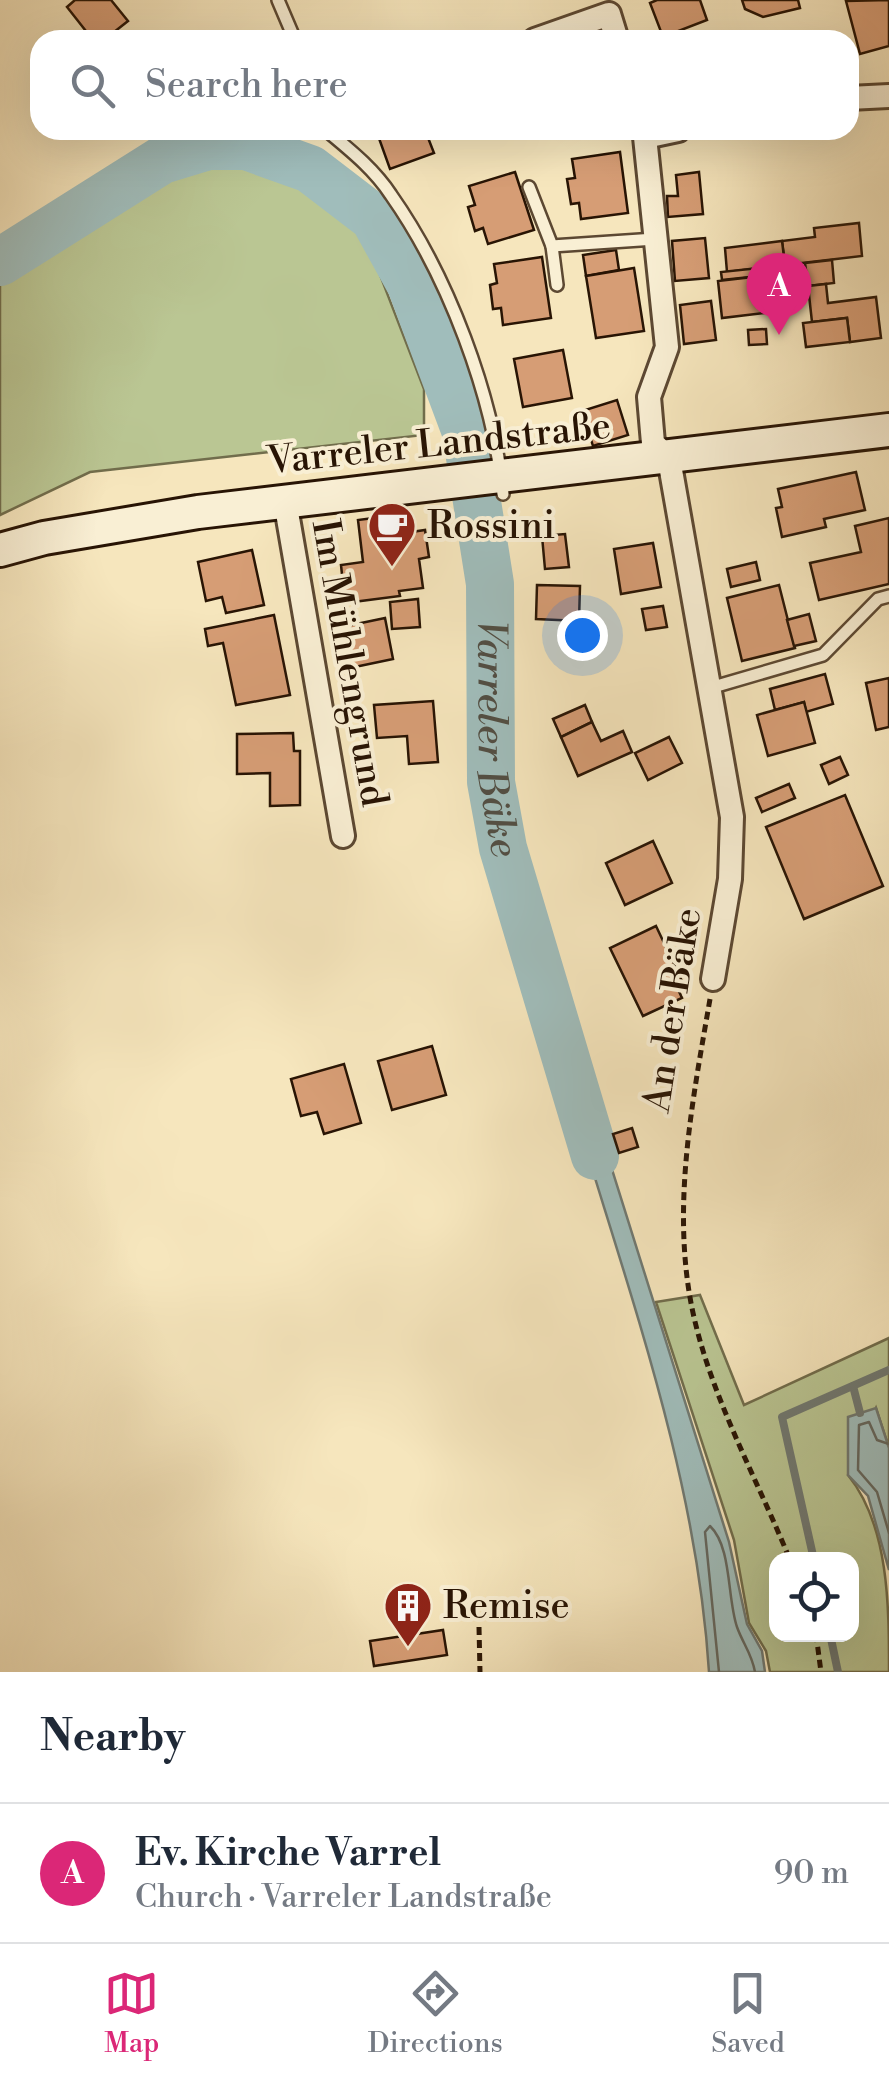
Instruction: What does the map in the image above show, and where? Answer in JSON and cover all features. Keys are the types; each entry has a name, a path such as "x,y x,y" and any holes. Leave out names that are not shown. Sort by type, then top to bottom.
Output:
{"main road":[{"name":"Varreler Landstraße","path":"0,550 120,523 454,481 502,485 889,430"}],"street":[{"path":"563,30 609,14 614,30"},
{"path":"859,98 889,96"},
{"name":"An der Bäke","path":"645,140 667,347 650,397 653,443 669,459 732,817 730,880 713,979"},
{"name":"Im Mühlengrund","path":"285,501 343,836"}],"lane":[{"path":"278,0 291,30"},
{"path":"336,140 390,192 432,266 496,431 502,485"},
{"path":"529,188 552,246 557,285"},
{"path":"552,246 654,238"},
{"path":"710,688 823,655 878,599 889,596"}],"path":[{"name":"An der Bäke","path":"713,979 685,1148 690,1300 726,1414 786,1552"},
{"path":"479,1627 480,1672"},
{"path":"817,1642 821,1669"}],"green space":[{"path":"233,161 320,196 367,241 424,389 424,435 90,472 0,515 0,285 182,170"},
{"path":"700,1295 744,1405 889,1338 889,1448 876,1408 848,1475 862,1495 879,1542 887,1594 889,1672 770,1672 766,1651 749,1623 734,1540 656,1302"}],"water":[{"path":"577,1096 593,1109 729,1542 747,1624 762,1651 765,1672 709,1672 702,1600 676,1460 576,1116"},
{"path":"876,1408 889,1448 889,1570 868,1496 848,1475 848,1417"}],"building":[{"path":"75,0 111,0 128,21 117,30 85,30 67,7"},
{"path":"700,0 707,20 681,30 660,30 650,3"},
{"path":"742,0 798,0 800,8 763,17 745,9"},
{"path":"889,0 889,46 860,54 859,30 854,30 846,1"},
{"path":"380,140 429,140 434,153 390,169"},
{"path":"620,152 628,213 581,219 579,203 571,204 567,179 575,178 572,159"},
{"path":"515,172 534,230 488,244 483,228 475,231 468,207 475,205 469,186"},
{"path":"699,172 703,214 668,217 667,196 678,196 676,175"},
{"path":"859,223 862,256 785,265 782,241 815,237 814,228"},
{"path":"705,238 709,278 675,281 672,241"},
{"path":"782,241 785,265 727,272 725,248"},
{"path":"616,250 619,270 586,276 583,255"},
{"path":"542,257 551,318 503,325 501,308 493,309 490,285 497,283 494,264"},
{"path":"832,260 834,283 808,286 805,263"},
{"path":"799,263 801,281 771,284 769,267"},
{"path":"769,267 770,275 722,280 721,272"},
{"path":"634,268 644,331 596,338 586,276"},
{"path":"770,275 773,301 764,302 765,313 722,318 718,281"},
{"path":"826,284 828,303 876,297 881,338 850,342 847,318 812,322 808,286"},
{"path":"711,301 716,340 684,344 680,305"},
{"path":"847,318 850,342 806,347 803,323"},
{"path":"766,329 767,344 749,345 748,330"},
{"path":"563,350 572,398 523,407 514,359"},
{"path":"617,400 628,435 593,446 582,411"},
{"path":"856,472 865,510 824,519 826,527 782,537 776,508 782,507 778,489"},
{"path":"389,516 391,535 425,530 429,557 419,559 423,588 399,591 400,596 345,603 341,565 363,562 358,520"},
{"path":"889,518 889,584 819,600 810,563 861,552 855,526"},
{"path":"565,534 569,567 545,569 542,536"},
{"path":"653,543 661,587 621,594 614,549"},
{"path":"252,550 264,605 226,613 222,597 206,601 198,562"},
{"path":"756,562 760,580 731,587 727,569"},
{"path":"537,585 580,586 579,621 536,619"},
{"path":"779,585 795,648 742,661 727,598"},
{"path":"418,599 420,627 392,629 390,602"},
{"path":"663,606 667,627 646,630 642,609"},
{"path":"809,614 816,641 794,646 787,620"},
{"path":"274,615 290,695 236,705 223,643 208,646 205,629"},
{"path":"385,618 393,659 350,668 342,627"},
{"path":"825,674 833,704 806,712 804,702 775,710 770,689"},
{"path":"889,678 889,727 876,730 866,683"},
{"path":"433,701 438,762 409,764 407,736 377,738 374,705"},
{"path":"804,702 815,743 768,756 757,715"},
{"path":"585,705 592,722 561,737 553,719"},
{"path":"592,722 601,741 623,731 632,752 578,776 561,737"},
{"path":"293,733 294,751 300,751 300,805 270,806 270,773 237,774 237,734"},
{"path":"669,737 682,763 648,780 635,753"},
{"path":"840,757 848,775 829,784 821,765"},
{"path":"789,784 795,798 762,812 756,798"},
{"path":"845,795 883,886 804,919 766,827"},
{"path":"653,841 672,883 625,905 606,863"},
{"path":"656,926 682,981 676,985 682,998 643,1016 610,948"},
{"path":"432,1046 446,1095 392,1110 378,1061"},
{"path":"344,1064 361,1123 324,1134 317,1112 301,1116 291,1079"},
{"path":"632,1128 638,1147 619,1153 613,1134"},
{"name":"Remise","path":"443,1630 447,1655 374,1666 370,1641"}],"waterway":[{"name":"Varreler Bäke","path":"0,262 162,160 208,146 246,146 310,169 374,218 411,285 466,432 490,584 491,782 503,848 595,1156"},
{"path":"812,1552 782,1417 889,1370"},
{"path":"853,1386 860,1413"},
{"path":"832,1642 838,1672"}],"place":[{"name":"Ev. Kirche Varrel","path":"779,335"},
{"name":"Rossini","path":"392,568"},
{"name":"Remise","path":"408,1648"}]}
